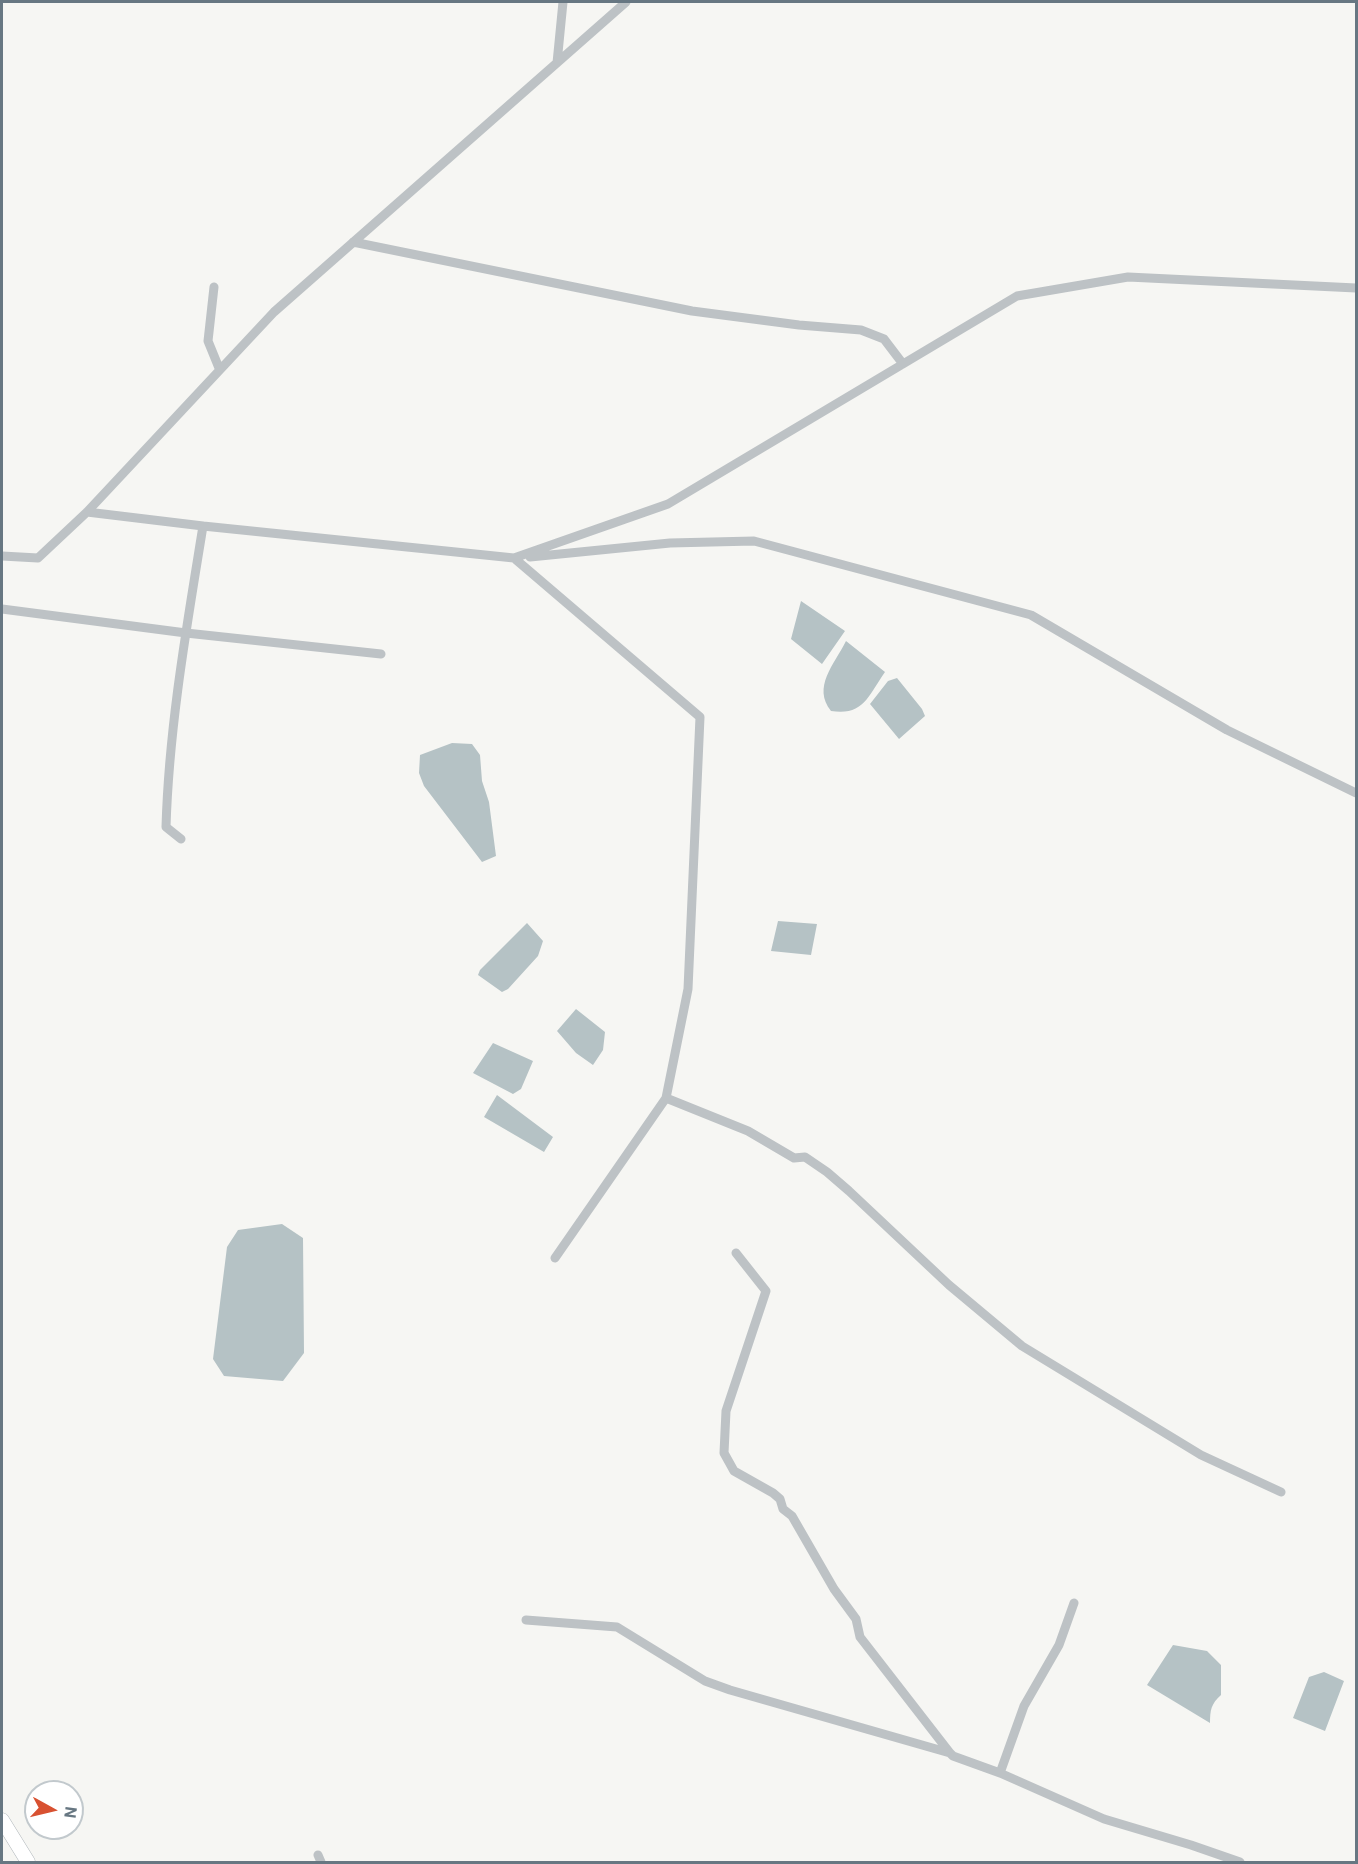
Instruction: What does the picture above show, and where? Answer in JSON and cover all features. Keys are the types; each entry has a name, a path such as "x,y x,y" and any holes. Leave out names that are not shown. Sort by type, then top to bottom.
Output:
{"main road":[{"path":"2,1820 28,1863"}],"street":[{"path":"557,63 563,2"},
{"path":"2,556 38,558 87,512 219,368 274,312 626,2"},
{"path":"353,242 693,311 799,325 861,330 884,339 903,364"},
{"path":"514,558 668,504 1017,296 1128,277 1356,288"},
{"path":"214,287 208,341 219,368"},
{"path":"87,512 514,558 670,543 754,541 1031,615 1227,730 1355,792 1356,781"},
{"path":"181,839 166,827 167,785 186,633 203,526"},
{"path":"514,558 700,717 688,989 666,1098 555,1257"},
{"path":"2,609 186,633 381,654"},
{"path":"666,1098 748,1131 794,1158 806,1157 827,1172 949,1285 1022,1346 1201,1455 1281,1492"},
{"path":"736,1253 766,1290 726,1411 724,1453 734,1471 773,1492 780,1499 783,1509 792,1516 834,1589 856,1619 860,1637 950,1753 1104,1819 1191,1845 1240,1863"},
{"path":"1000,1773 1024,1706 1059,1645 1074,1603"},
{"path":"526,1620 617,1627 705,1681 950,1753"}],"shaded area":[{"path":"801,601 845,631 822,664 791,639"},
{"path":"846,641 885,672 869,696 858,707 842,712 831,711 826,702 824,685"},
{"path":"897,678 925,716 899,739 870,704 888,681"},
{"path":"452,743 472,744 480,755 482,781 489,802 496,856 482,862 424,786 419,773 420,755"},
{"path":"778,921 817,924 811,955 771,951"},
{"path":"527,923 543,941 538,956 508,989 502,992 478,975 480,970"},
{"path":"576,1009 605,1032 603,1050 593,1065 576,1053 557,1031"},
{"path":"493,1043 533,1061 521,1089 513,1094 473,1073"},
{"path":"497,1095 553,1137 544,1152 484,1117"},
{"path":"282,1224 303,1238 304,1353 283,1381 224,1376 213,1359 227,1247 238,1230"},
{"path":"1173,1645 1207,1651 1221,1665 1221,1695 1212,1708 1210,1723 1147,1685"},
{"path":"1324,1672 1344,1681 1325,1731 1293,1718 1309,1677"}]}
